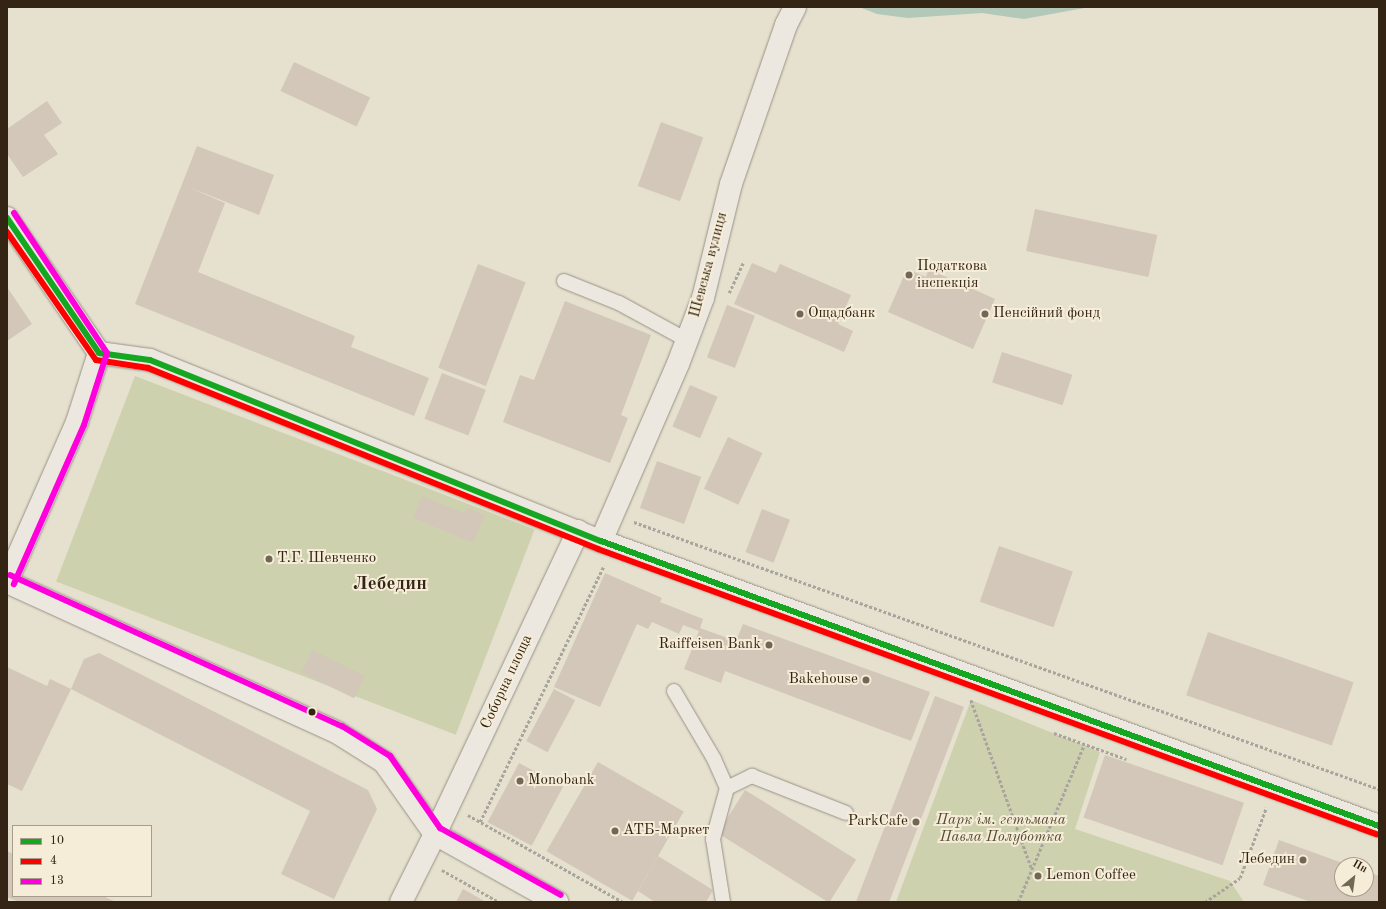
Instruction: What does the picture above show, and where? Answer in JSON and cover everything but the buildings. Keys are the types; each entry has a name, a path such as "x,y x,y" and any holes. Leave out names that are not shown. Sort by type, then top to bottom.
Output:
{"main road":[{"name":"Шевська вулиця","path":"608,543 703,298 731,184 790,16"},
{"path":"7,218 99,353 150,360 608,543 1379,826"},
{"path":"99,353 77,422 7,582 338,733 384,762 435,834 557,902"},
{"name":"Соборна площа","path":"402,902 578,531"}],"lane":[{"path":"564,281 619,303 687,340"},
{"path":"674,691 714,759 727,788 713,839 722,902"},
{"path":"727,788 752,776 846,813"}],"path":[{"path":"626,519 1379,789"},
{"path":"480,822 608,543"},
{"path":"971,700 1032,868"},
{"path":"1018,902 1084,745"},
{"path":"449,804 623,902"},
{"path":"1205,902 1240,878 1266,808"},
{"path":"423,859 499,902"}],"green space":[{"path":"135,376 535,529 456,735 56,581"},
{"name":"Парк ім. гетьмана Павла Полуботка","path":"971,700 1100,752 1075,829 1230,881 1244,902 896,902"}],"shaded area":[{"path":"859,7 1090,7 1024,19 982,13 908,18 877,14"}],"transit line":[{"name":"13","path":"14,213 107,353 84,425 14,584"},
{"name":"10","path":"7,218 99,353 150,360 601,541 1379,826"},
{"name":"4","path":"7,232 96,360 148,368 598,549 1376,834"},
{"name":"13","path":"10,575 342,726 390,756 440,828 561,895"}],"place":[{"name":"Податкова інспекція","path":"909,275"},
{"name":"Ощадбанк","path":"800,314"},
{"name":"Пенсійний фонд","path":"985,314"},
{"name":"Т.Г. Шевченко","path":"269,559"},
{"name":"Raiffeisen Bank","path":"769,645"},
{"name":"Bakehouse","path":"866,680"},
{"name":"Monobank","path":"520,781"},
{"name":"ParkCafe","path":"916,822"},
{"name":"АТБ-Маркет","path":"615,831"},
{"name":"Лебедин","path":"1303,860"},
{"name":"Lemon Coffee","path":"1038,876"}],"district":[{"name":"Лебедин","path":"390,585"}]}
